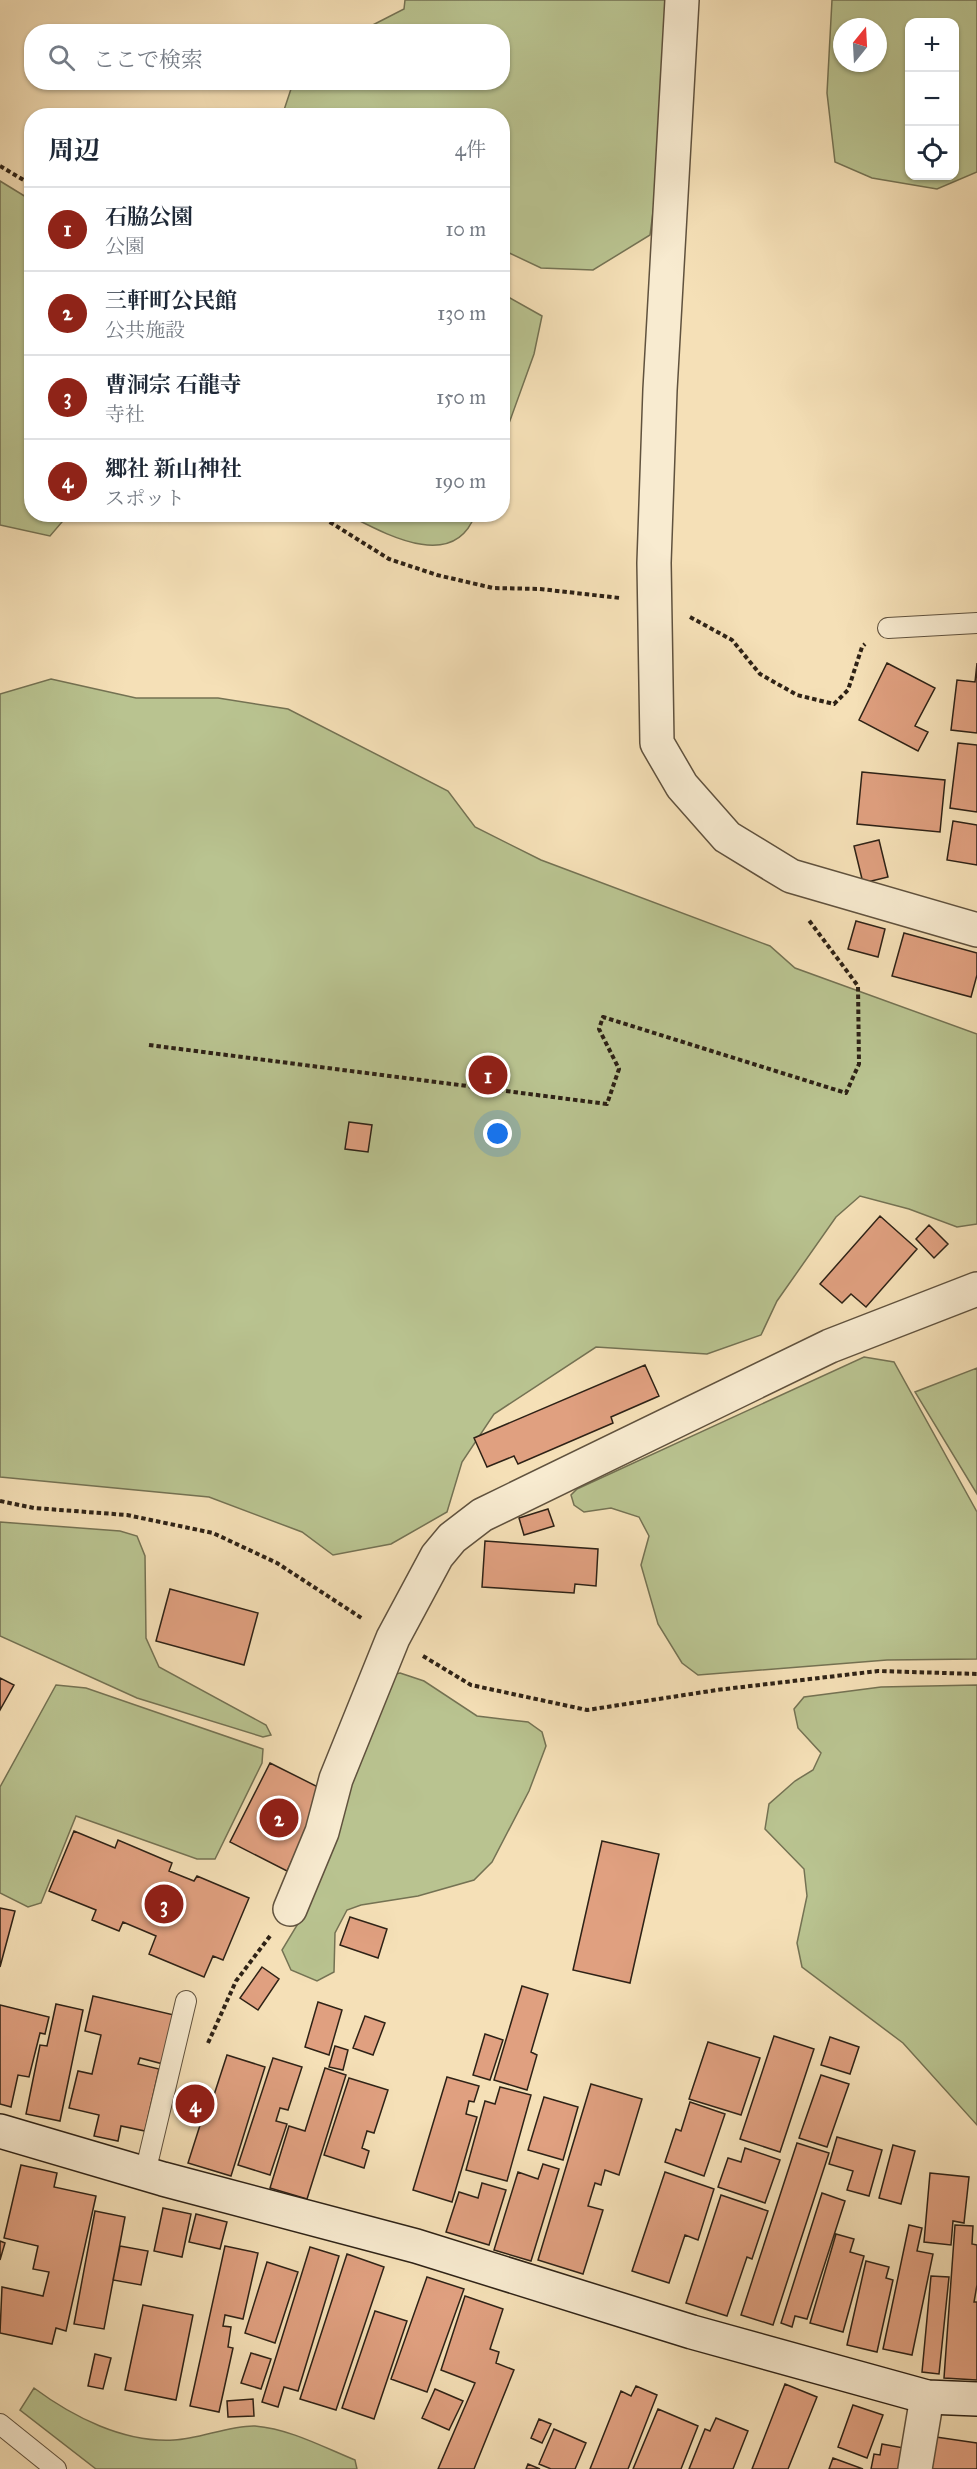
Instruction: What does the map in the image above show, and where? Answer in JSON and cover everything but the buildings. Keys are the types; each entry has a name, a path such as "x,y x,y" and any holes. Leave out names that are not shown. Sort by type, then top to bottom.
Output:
{"street":[{"path":"681,0 660,390 654,563 657,743 682,786 727,837 791,876 977,930"},
{"path":"290,1909 322,1832 336,1779 393,1638 437,1556 452,1538 482,1515 830,1346 977,1289"},
{"path":"0,2131 145,2173 416,2246 692,2332 927,2397 977,2399"},
{"path":"915,2469 927,2397"}],"lane":[{"path":"888,628 977,623"},
{"path":"145,2173 186,2001"},
{"path":"0,2424 56,2469"}],"path":[{"path":"0,165 24,180"},
{"path":"148,1045 607,1104 619,1069 599,1029 603,1017 846,1093 859,1064 858,986 808,919 791,876"},
{"path":"0,1501 34,1508 127,1515 213,1533 277,1563 471,1685 587,1710 717,1690 878,1671 977,1674"},
{"path":"206,2048 236,1981 290,1909"}],"green space":[{"path":"405,0 669,0 665,120 650,235 593,270 541,268 510,253 510,108 285,108 291,90 510,90 510,24 375,24 404,9"},
{"path":"832,0 977,0 977,172 959,180 959,18 905,18 905,180 958,180 937,189 872,178 835,162 827,93"},
{"path":"0,181 24,196 24,522 62,522 50,536 0,525"},
{"path":"510,298 542,316 534,354 510,421"},
{"path":"362,522 471,522 465,532 451,542 435,545 417,544"},
{"path":"51,679 136,698 218,698 288,709 448,791 475,827 541,860 770,946 795,968 977,1034 977,1224 957,1227 909,1209 860,1196 836,1217 777,1301 761,1335 707,1354 596,1347 494,1414 462,1462 447,1512 391,1544 333,1555 302,1532 209,1497 0,1477 0,694"},
{"path":"864,1357 894,1362 977,1512 977,1659 887,1660 698,1675 682,1663 658,1624 641,1565 649,1536 639,1517 611,1508 584,1512 574,1505 571,1495 577,1489"},
{"path":"977,1368 977,1494 915,1392"},
{"path":"0,1522 120,1531 137,1536 145,1556 146,1638 159,1667 266,1725 271,1735 263,1737 137,1698 0,1636"},
{"path":"400,1673 424,1681 477,1716 528,1722 542,1732 546,1746 529,1791 492,1862 474,1880 418,1896 361,1905 347,1910 335,1933 334,1972 317,1981 291,1970 282,1950 305,1912 387,1676"},
{"path":"56,1685 86,1688 263,1749 262,1763 215,1859 197,1859 76,1816 41,1903 28,1907 0,1893 0,1787"},
{"path":"977,1685 977,2125 903,2043 802,1967 797,1943 807,1896 804,1869 765,1829 769,1804 795,1781 813,1770 821,1753 798,1728 794,1709 804,1697 881,1687"},
{"path":"34,2388 65,2409 118,2433 155,2440 174,2440 255,2426 306,2439 355,2460 357,2469 96,2469 20,2410"}],"place":[{"name":"石脇公園","path":"488,1075"},
{"name":"三軒町公民館","path":"279,1818"},
{"name":"曹洞宗 石龍寺","path":"164,1904"},
{"name":"郷社 新山神社","path":"195,2104"}]}
